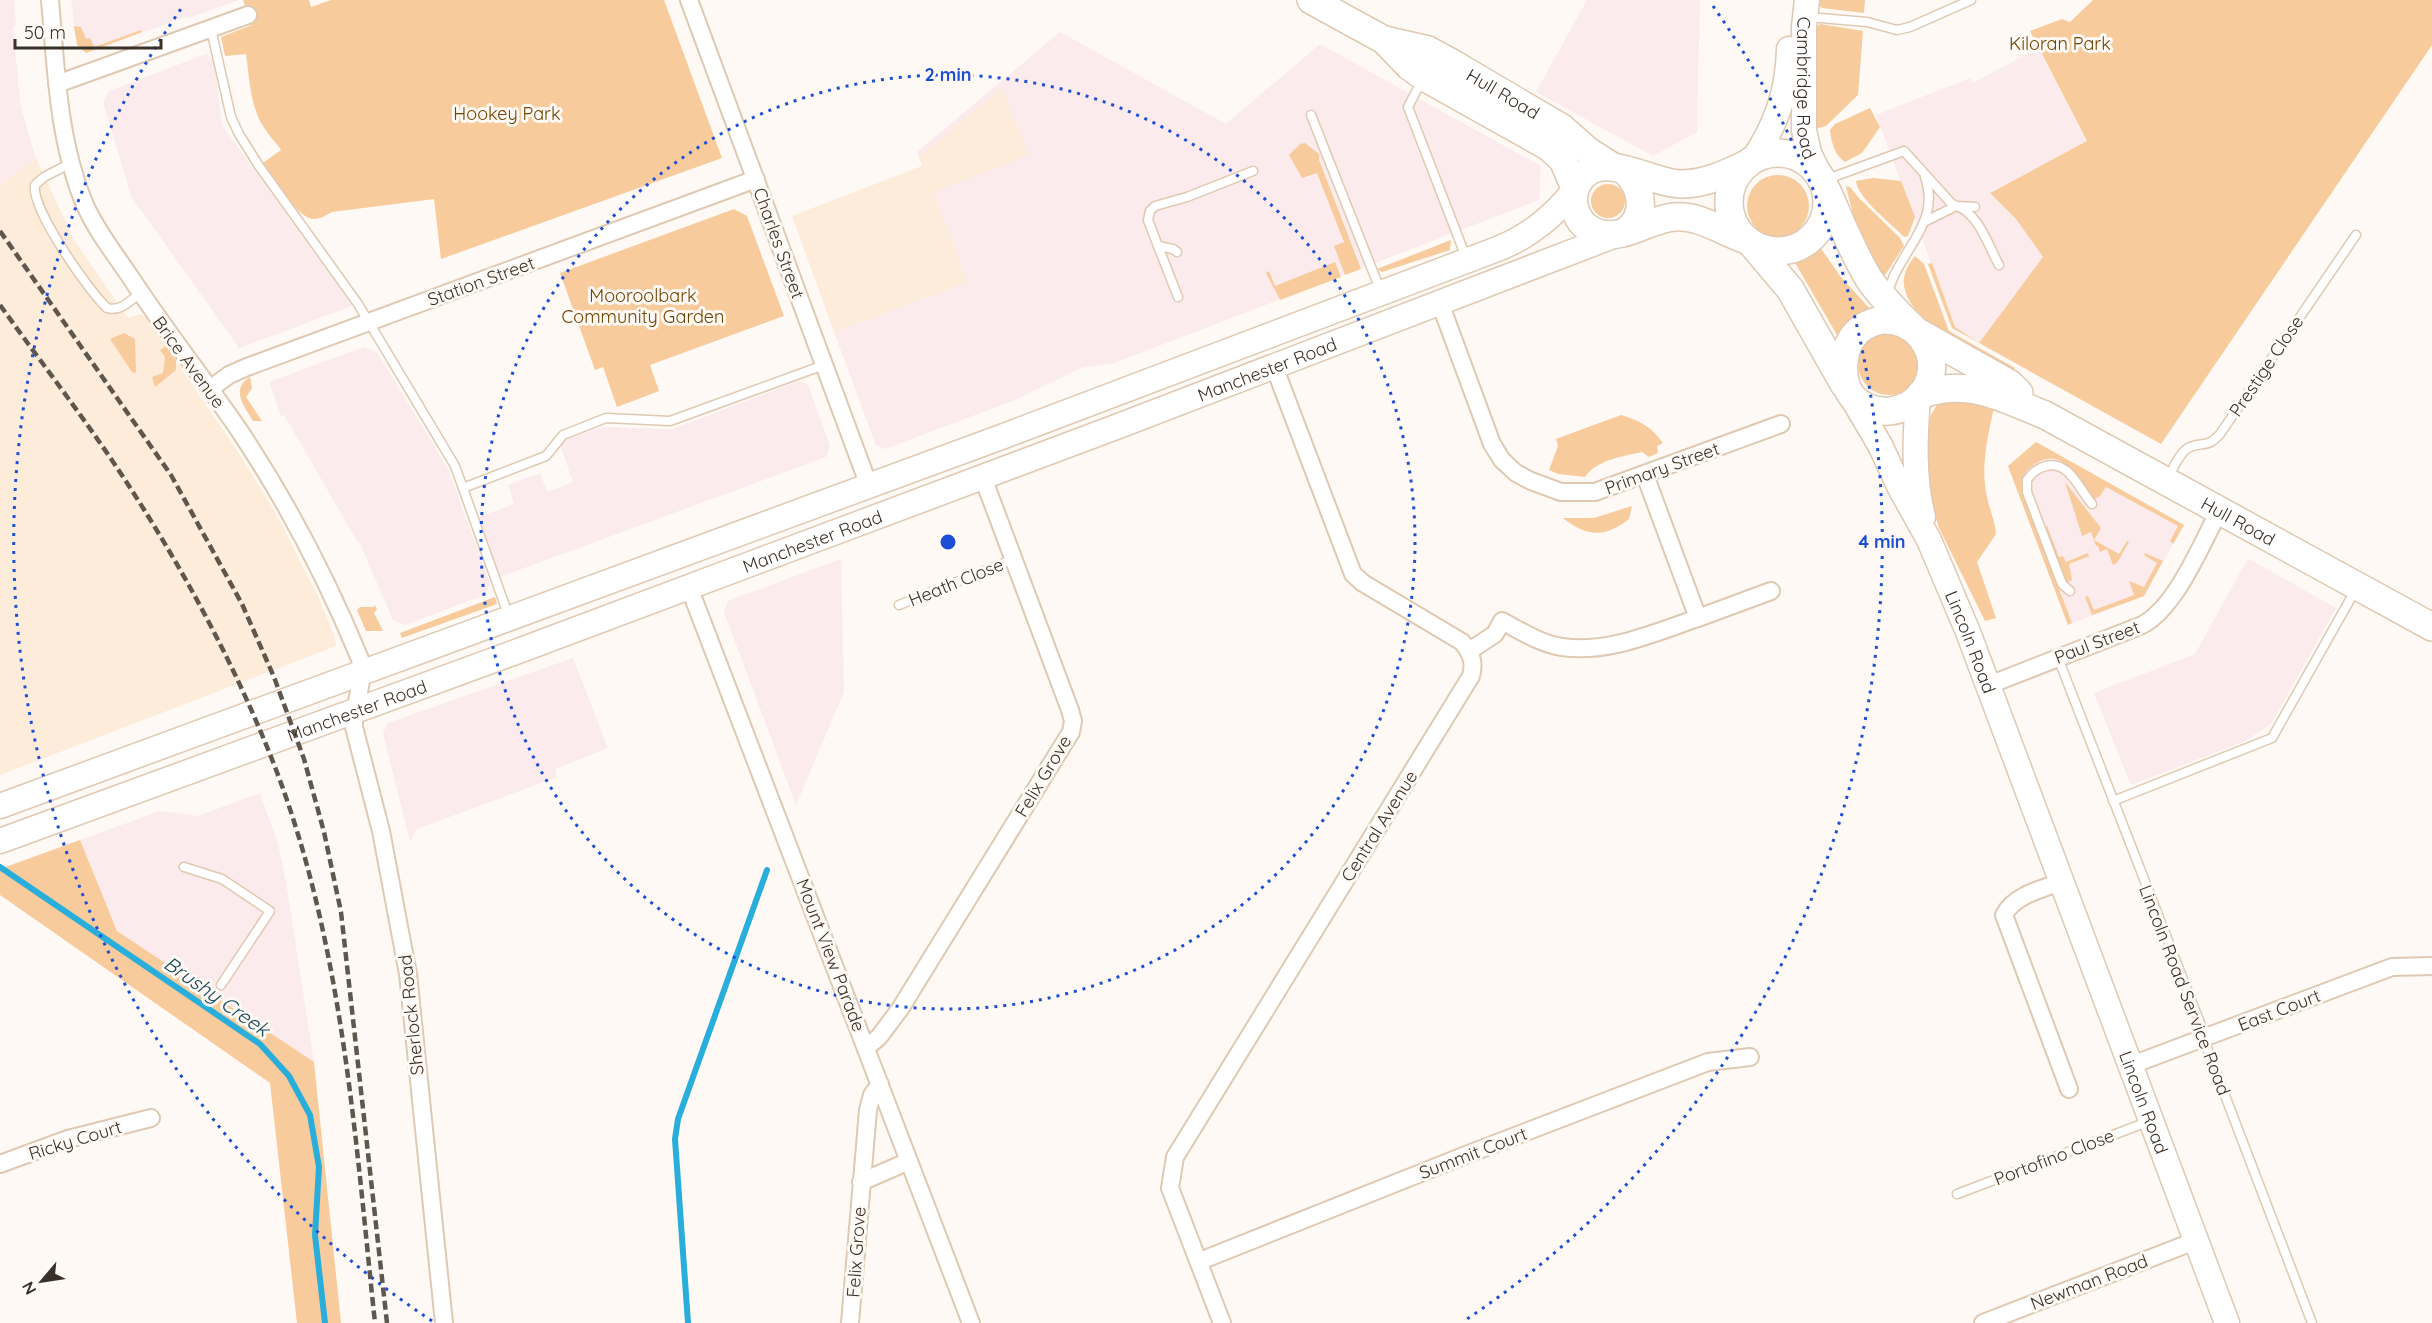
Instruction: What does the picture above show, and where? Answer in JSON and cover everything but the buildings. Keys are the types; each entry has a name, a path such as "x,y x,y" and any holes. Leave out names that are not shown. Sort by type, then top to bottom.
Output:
{"main road":[{"name":"Hull Road","path":"1311,0 1384,40 1428,50 1538,127 1560,156 1575,190"},
{"name":"Cambridge Road","path":"1749,163 1772,129 1785,93 1798,8"},
{"name":"Cambridge Road","path":"1798,8 1804,130 1809,153 1822,181"},
{"name":"Hull Road","path":"1384,40 1409,66 1424,77 1538,127 1567,131 1588,152 1619,169 1637,186 1641,204 1636,220 1623,232"},
{"path":"1788,154 1808,164 1822,181 1827,203 1824,219 1811,239 1797,248 1781,251 1765,250 1749,242 1735,224 1730,203 1734,181 1749,163 1765,155 1788,154"},
{"name":"Hull Road","path":"1749,163 1711,180 1680,184 1619,169 1594,168 1581,178 1575,190 1574,208 1583,224 1597,233 1623,232 1663,219 1685,217 1709,223 1749,242 1790,288 1849,393"},
{"name":"Hull Road","path":"1822,181 1858,260 1885,299 1915,330 2010,384 2045,415"},
{"name":"Manchester Road","path":"0,806 869,486 1520,240 1553,216 1575,190"},
{"name":"Manchester Road","path":"0,841 689,587 1623,232"},
{"path":"1888,320 1903,323 1915,330 1928,347 1932,364 1930,380 1919,396 1900,409 1884,411 1867,407 1849,393 1844,375 1845,355 1849,344 1859,330 1875,322 1888,320"},
{"path":"1263,338 1274,366"},
{"name":"Hull Road","path":"1919,396 1954,387 1980,390 2045,415 2432,627"},
{"name":"Lincoln Road","path":"1849,393 1871,428 1929,540 1989,685 2129,1066 2227,1323"},
{"name":"Lincoln Road","path":"1919,396 1914,449 1915,472 1919,502 1929,540"},
{"path":"869,486 879,514"},
{"path":"510,618 521,650"}],"street":[{"name":"Brice Avenue","path":"50,0 57,84 71,163 86,206 96,226 140,294 210,389 266,472 308,546 360,659 362,672 354,711"},
{"name":"Charles Street","path":"689,0 869,486"},
{"path":"57,84 248,15"},
{"name":"Station Street","path":"210,389 229,375 247,367 756,179"},
{"name":"Primary Street","path":"1440,303 1492,444 1502,460 1516,473 1561,492 1595,492 1781,424"},
{"path":"1274,366 1353,574 1363,583 1454,635 1470,651 1495,634 1502,621 1544,642 1562,647 1585,648 1636,638 1771,591"},
{"name":"Felix Grove","path":"866,1048 879,1037 900,1009 1071,732 1073,721 1070,710 982,475"},
{"path":"1645,475 1698,618"},
{"name":"Paul Street","path":"1989,685 2140,626 2161,612 2178,587 2219,511"},
{"name":"Mount View Parade","path":"689,587 972,1323"},
{"name":"Central Avenue","path":"1222,1323 1170,1188 1175,1157 1471,676 1473,668 1470,651"},
{"name":"Sherlock Road","path":"354,711 356,739 386,853 408,974 444,1323"},
{"path":"2061,882 2025,895 2008,906 2004,915 2069,1089"},
{"name":"East Court","path":"2129,1066 2392,967 2432,966"},
{"name":"Summit Court","path":"1200,1262 1708,1062 1750,1057"},
{"name":"Felix Grove","path":"850,1323 868,1110 872,1095 880,1084"},
{"name":"Ricky Court","path":"0,1164 68,1139 151,1118"},
{"name":"Felix Grove","path":"861,1182 909,1161"},
{"name":"Newman Road","path":"1983,1323 2195,1241"}],"lane":[{"path":"1798,8 1897,30 1910,27 1971,0"},
{"path":"211,29 227,101 239,134 259,166 358,304 454,466 510,618"},
{"path":"1424,77 1408,106 1467,260"},
{"path":"1311,115 1382,292"},
{"path":"1822,181 1904,151 1944,198 1972,214 1999,266"},
{"path":"71,163 44,177 35,185 35,196 40,210 73,264 107,308 114,310 119,308 140,294"},
{"path":"1178,297 1148,220 1150,211 1155,206 1187,198 1252,171"},
{"path":"1885,299 1896,272 1926,221 1929,195 1923,171"},
{"path":"1926,221 1956,206 1975,207"},
{"name":"Prestige Close","path":"2166,482 2185,451 2191,447 2209,444 2220,434 2356,235"},
{"path":"1158,246 1177,252"},
{"path":"463,488 546,456 563,435 606,418 670,421 824,365"},
{"path":"2070,591 2062,584 2027,492 2027,480 2038,468 2055,464 2063,466 2092,504"},
{"name":"Heath Close","path":"898,605 1014,559"},
{"path":"2113,801 2272,738 2358,586"},
{"name":"Lincoln Road Service Road","path":"2058,657 2312,1323"},
{"path":"184,867 222,879 270,910 221,985"},
{"name":"Portofino Close","path":"1957,1194 2150,1120"}],"shaded area":[{"path":"0,0 14,0 16,24 13,27 21,108 36,158 0,185"},
{"path":"71,0 239,0 86,53 77,45"},
{"path":"1587,0 1700,0 1697,132 1653,156 1536,92"},
{"path":"1060,32 1226,124 1320,44 1541,166 1539,200 1114,363 1081,368 1015,400 885,449 876,445 834,332 968,282 917,152"},
{"path":"2038,48 2087,142 1990,192 2016,219 2043,257 1979,343 1955,327 1876,115 1970,78 1973,83"},
{"path":"206,54 214,60 222,125 352,306 239,348 131,196 103,102 109,91"},
{"path":"1002,88 1029,155 939,190 939,193 934,195 968,282 834,332 792,216 922,166 919,157"},
{"path":"36,158 74,240 128,318 141,314 146,317 238,452 277,515 318,596 336,646 0,775 0,185"},
{"path":"364,347 377,352 448,469 490,584 485,595 405,625 393,620 359,541 284,415 281,416 269,382"},
{"path":"799,381 808,385 830,446 826,457 500,577 479,517 514,504 508,485 540,473 547,492 573,482 559,442 602,427 673,429"},
{"path":"2036,442 2184,525 2144,596 2068,625 2008,466"},
{"path":"841,559 844,692 796,805 724,612 728,601"},
{"path":"2247,560 2251,560 2336,608 2271,724 2245,741 2131,785 2094,693 2195,654"},
{"path":"573,658 608,748 555,769 557,777 417,829 410,841 383,733 388,723"},
{"path":"260,793 278,844 286,882 314,1062 117,931 80,840 160,811 198,816"}],"green space":[{"name":"Hookey Park","path":"243,0 309,0 311,7 331,0 664,0 722,158 441,259 434,199 332,212 317,219 307,217 293,205 263,163 281,150 264,127 256,111 246,54 225,56 221,37 252,25"},
{"path":"1818,0 1865,0 1864,13 1822,8"},
{"name":"Kiloran Park","path":"2093,0 2432,0 2432,45 2161,444 1979,343 2043,257 2016,219 1990,193 2087,141 2030,31 2062,19 2070,22"},
{"path":"1820,24 1863,31 1858,95 1826,126 1815,129 1817,27"},
{"path":"74,26 81,27 86,39 90,38 94,47 141,30 142,32 86,53 77,45"},
{"path":"1870,108 1880,127 1862,153 1845,162 1836,152 1830,130 1835,124"},
{"path":"1305,143 1319,154 1319,160 1361,269 1345,275 1334,246 1344,242 1317,173 1302,178 1289,155 1300,144"},
{"path":"1778,175 1795,180 1800,184 1804,189 1809,206 1804,223 1800,228 1795,232 1778,237 1761,232 1756,228 1752,223 1747,206 1752,189 1756,184 1761,180"},
{"path":"1873,178 1901,181 1915,217 1908,236 1904,237 1862,195 1856,181"},
{"path":"1608,184 1620,189 1625,201 1620,213 1608,218 1596,213 1591,201 1596,189"},
{"path":"1846,186 1850,187 1900,238 1904,246 1885,275 1882,275 1875,265 1864,244"},
{"name":"Mooroolbark Community Garden","path":"734,209 747,216 784,316 650,365 659,391 617,407 603,367 595,370 560,273"},
{"path":"1451,240 1450,250 1382,272 1377,269"},
{"path":"1820,247 1840,276 1870,309 1851,318 1837,335 1794,261 1806,257"},
{"path":"1915,256 1924,264 1949,331 2015,368 2012,375 1935,327 1910,302 1905,290 1904,276"},
{"path":"1335,262 1341,277 1280,300 1266,273 1269,271 1275,286"},
{"path":"1932,263 1955,327 1979,343 1952,328 1928,264"},
{"path":"124,333 135,339 136,373 132,372 110,339"},
{"path":"1889,333 1911,342 1920,364 1911,386 1889,395 1867,386 1858,364 1867,342"},
{"path":"166,346 176,360 176,370 155,387 152,377 163,373 165,357 160,350"},
{"path":"250,377 252,388 246,397 262,421 253,421 241,398 241,387"},
{"path":"1948,399 1994,407 1984,471 1987,497 1996,534 1977,562 1996,618 1985,621 1939,528 1925,482 1928,420 1937,405"},
{"path":"1621,415 1639,422 1654,432 1663,443 1657,446 1658,453 1649,457 1642,452 1611,460 1596,466 1585,477 1558,474 1549,470 1558,446 1556,439"},
{"path":"2036,442 2184,525 2173,544 2170,541 2178,526 2106,487 2095,499 2061,461 2043,460 2026,471 2022,492 2072,623 2068,625 2008,466"},
{"path":"2065,482 2101,528 2094,540 2119,554 2127,541 2129,542 2117,563 2113,565 2107,549 2100,552 2096,546 2091,532 2082,536"},
{"path":"1632,506 1629,519 1612,530 1604,532 1588,532 1563,518 1594,518"},
{"path":"2047,526 2059,557 2063,556 2066,562 2088,553 2089,556 2069,564 2072,580 2066,583 2045,527"},
{"path":"2145,553 2163,561 2144,596 2092,615 2085,597 2088,596 2094,610 2134,595 2129,581 2144,587 2157,563 2144,555"},
{"path":"495,597 497,604 402,638 400,633"},
{"path":"375,605 377,609 374,613 383,631 366,631 357,610 360,607 374,607"},
{"path":"80,840 117,931 314,1062 341,1323 297,1323 270,1083 0,895 0,869"}],"waterway":[{"name":"Brushy Creek","path":"0,867 260,1044 289,1076 310,1115 319,1167 315,1235 325,1323"},
{"path":"688,1323 675,1139 678,1119 767,870"}],"railway":[{"path":"0,231 171,475 242,604 274,677 304,759 324,832 341,912 387,1323"},
{"path":"0,305 114,463 171,553 227,658 275,767 298,834 331,972 352,1112 375,1323"}]}
